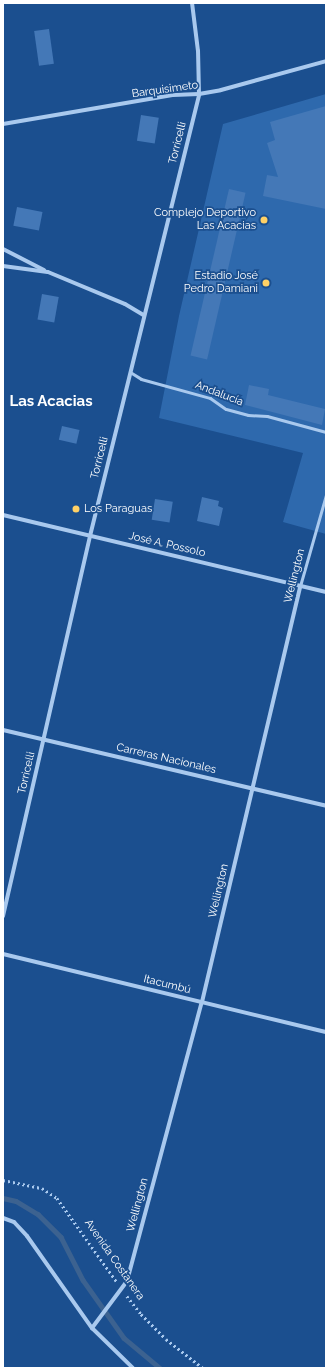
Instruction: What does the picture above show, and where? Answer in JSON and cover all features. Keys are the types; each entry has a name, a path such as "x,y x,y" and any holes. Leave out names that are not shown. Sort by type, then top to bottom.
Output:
{"street":[{"name":"Torricelli","path":"3,916 90,536 143,315 199,94 198,51 192,3"},
{"name":"Barquisimeto","path":"3,124 173,95 199,94 234,87 326,61"},
{"path":"3,249 48,272 125,304 143,315"},
{"path":"3,266 48,272"},
{"name":"José A. Possolo","path":"3,515 326,592"},
{"name":"Wellington","path":"92,1328 127,1281 202,1002 300,586"},
{"name":"Carreras Nacionales","path":"3,730 326,806"},
{"name":"Itacumbú","path":"3,954 326,1032"},
{"path":"3,1218 14,1222 28,1236 92,1328 133,1368"}],"lane":[{"name":"Andalucía","path":"130,372 141,378 210,398 226,409 248,415 267,416 326,432"},
{"name":"Wellington","path":"300,586 326,495"}],"path":[{"name":"Avenida Costanera","path":"3,1180 42,1188 57,1198 121,1290 141,1314 166,1339 203,1368"}],"shaded area":[{"name":"Complejo Deportivo Las Acacias","path":"326,94 326,534 283,522 303,453 159,418 179,316 223,124"}],"building":[{"path":"49,29 54,64 39,66 34,31"},
{"path":"326,106 326,209 263,196 267,175 278,177 267,143 275,140 270,122"},
{"path":"141,115 159,118 155,143 137,141"},
{"path":"229,189 246,193 207,359 191,356"},
{"path":"17,207 43,212 39,231 13,226"},
{"path":"42,294 59,297 54,323 37,320"},
{"path":"249,385 269,389 268,395 325,409 322,425 245,405"},
{"path":"62,426 80,430 76,444 59,440"},
{"path":"202,497 219,501 218,506 223,508 219,526 197,521"},
{"path":"155,499 173,502 169,523 152,520"}],"waterway":[{"path":"3,1198 16,1201 38,1214 61,1237 83,1280 124,1338 160,1368"}],"place":[{"name":"Complejo Deportivo Las Acacias","path":"264,220"},
{"name":"Estadio José Pedro Damiani","path":"266,283"},
{"name":"Los Paraguas","path":"76,509"}],"district":[{"name":"Las Acacias","path":"51,402"}]}
